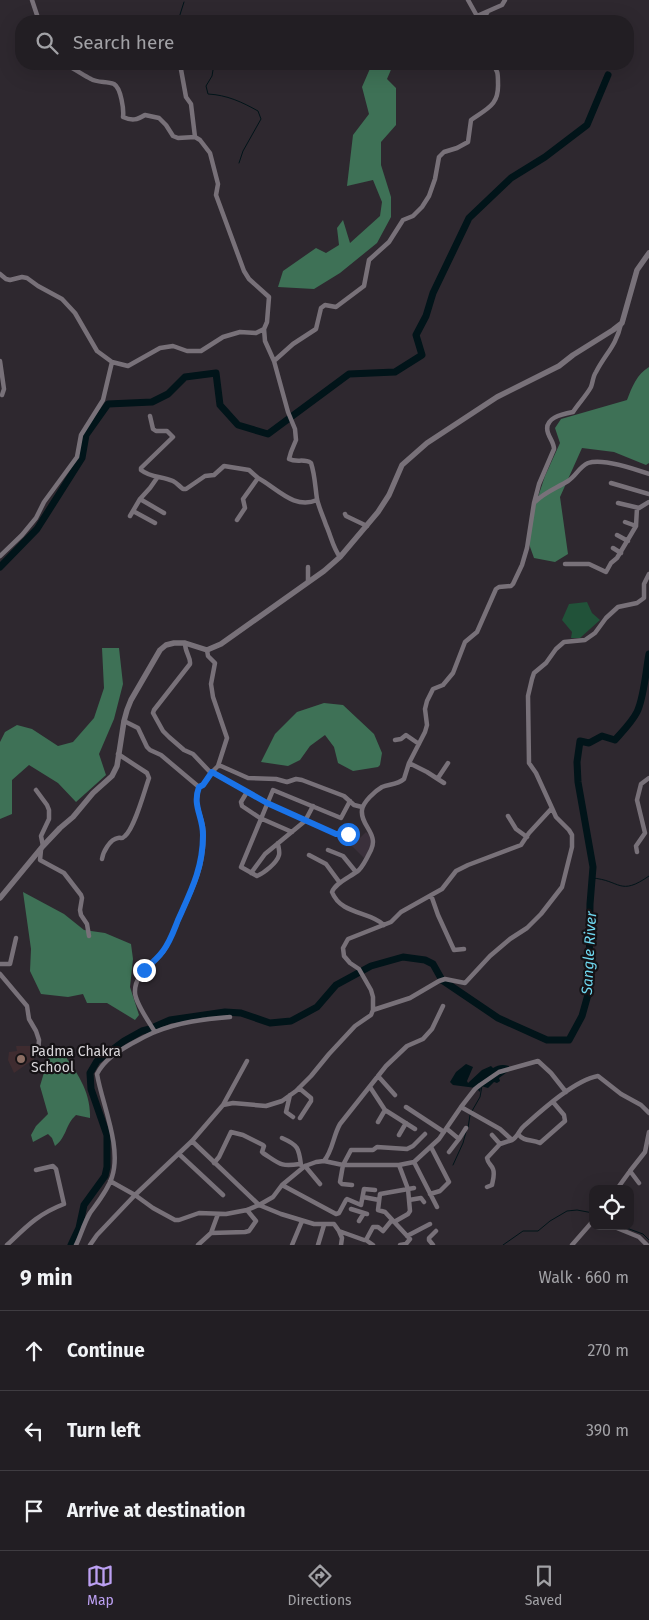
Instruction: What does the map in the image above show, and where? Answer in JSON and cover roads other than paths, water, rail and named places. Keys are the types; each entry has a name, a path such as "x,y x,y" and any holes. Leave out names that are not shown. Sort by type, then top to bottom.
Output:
{"street":[{"path":"32,0 37,15"},
{"path":"468,0 476,15"},
{"path":"480,15 502,5 505,0"},
{"path":"77,70 92,81 114,84 118,88 124,108 123,117 130,120 138,120 146,115 159,118 173,136 178,138 195,137 200,140 210,153 218,184 216,196 244,271 249,279 270,297 267,322 264,329 265,341 274,361 291,423 295,429 296,440 290,459 296,461 304,460 311,463 321,515 334,549 340,557"},
{"path":"181,70 186,97 191,104 195,137"},
{"path":"274,361 293,344 316,330 321,308 325,306 336,307 364,286 369,260 389,242 403,220 413,216 429,196 435,179 439,157 444,152 468,142 471,120 493,105 497,99 499,93 497,70"},
{"path":"384,925 381,922 359,914 339,902 332,892 335,886 356,872 374,844 372,833 362,815 362,807 376,791 404,779 409,763 427,725 425,710 433,689 443,685 453,673 465,642 477,632 496,589 512,586 522,565 527,548 539,484 554,449 547,430 548,425 551,420 562,413 573,412 591,387 594,373 618,338 637,270 649,253"},
{"path":"0,274 6,280 27,278 62,299 75,313 98,351 112,362 128,366 160,348 172,346 186,351 201,351 223,337 240,332 256,333 264,329"},
{"path":"0,898 42,847 73,817 93,793 112,776 117,766 124,721 131,700 160,650 174,643 206,650 225,641 308,581 324,572 367,526 389,495 402,465 427,443 497,398 559,366 573,354 622,323"},
{"path":"0,361 4,389 2,395"},
{"path":"0,556 22,535 36,518 44,502 77,457 81,435 103,400 112,362"},
{"path":"150,416 153,429 156,431 168,431 173,437 141,468 144,473 157,478 171,480 183,489 186,489 204,476 214,475 224,466 249,470 291,501 310,503 317,500"},
{"path":"534,503 546,493 568,482 577,471 589,463 606,463 649,474"},
{"path":"130,516 140,499 157,478"},
{"path":"238,520 245,508 243,499 258,478"},
{"path":"611,483 649,494"},
{"path":"140,499 164,512"},
{"path":"618,503 637,508 649,502"},
{"path":"565,564 589,564 606,572 611,563 621,553 636,526 637,508"},
{"path":"133,511 155,523"},
{"path":"345,514 367,526"},
{"path":"625,522 636,526"},
{"path":"617,535 628,541"},
{"path":"613,548 621,553"},
{"path":"609,558 614,561"},
{"path":"308,567 308,581"},
{"path":"373,1010 410,998 445,979 466,983 490,956 527,928 541,914 562,887 572,846 572,835 556,817 529,762 528,696 532,679 534,674 564,642 585,640 595,633 606,618 618,607 641,601 644,598 644,584 649,574"},
{"path":"185,644 190,664 154,710 154,717 169,738 184,750 193,754 211,772 267,803 336,834 348,834 355,840"},
{"path":"155,1032 135,997 135,984 138,978 164,951 192,890 202,860 203,834 196,796 199,787 203,785 211,772 218,766 227,738 213,697 211,684 214,663 206,650"},
{"path":"124,721 138,728 150,750 160,755 199,787"},
{"path":"395,740 401,739 406,735 419,744"},
{"path":"102,859 104,852 116,838 122,838 126,835 134,820 149,778 143,770 118,754"},
{"path":"409,763 444,782"},
{"path":"438,778 448,763"},
{"path":"218,766 248,778 276,779 287,782 296,779 302,780 344,796 356,806 362,807"},
{"path":"637,852 636,846 645,833 637,800 641,784 649,778"},
{"path":"36,790 49,810 48,819 41,836 40,860 64,873 81,895 80,910 87,924 89,936"},
{"path":"278,842 280,854 278,859 262,874 257,876 242,867 272,791 275,790 341,818 350,801"},
{"path":"248,792 242,802 242,806 260,818 292,832"},
{"path":"251,873 265,854 305,821 313,806"},
{"path":"223,1105 233,1103 266,1106 274,1104 290,1095 311,1076 355,1026 371,1015 373,997 371,990 358,969 344,956 343,948 346,942 353,937 391,922 401,912 442,889 456,871 521,845 552,808"},
{"path":"508,816 516,829 527,837"},
{"path":"328,850 343,856 356,872"},
{"path":"309,855 326,864 340,883"},
{"path":"431,895 454,950 464,949"},
{"path":"0,964 10,964 16,938"},
{"path":"0,974 27,1006 29,1019 39,1040 38,1053"},
{"path":"324,1161 331,1150 335,1132 340,1124 378,1076 401,1051 423,1038 432,1029 443,1006"},
{"path":"76,1245 89,1214 99,1202 110,1182 115,1156 111,1127 97,1074 102,1065 118,1051 155,1032 203,1020 230,1017"},
{"path":"90,1245 135,1195 192,1141 223,1105 247,1061"},
{"path":"214,1163 231,1132 243,1135 264,1146 263,1154 285,1166 302,1166 324,1161 343,1165 399,1165 414,1162 432,1147 475,1089 503,1070 538,1061 551,1073 566,1092"},
{"path":"378,1076 395,1095"},
{"path":"487,1187 492,1185 494,1176 493,1169 488,1163 487,1158 500,1144 515,1138 521,1128 566,1092 590,1077 598,1076 621,1094 641,1105 649,1113"},
{"path":"370,1087 386,1110 415,1128"},
{"path":"299,1088 311,1098 300,1118"},
{"path":"290,1095 286,1112 293,1117"},
{"path":"518,1134 523,1139 535,1140 540,1143 547,1138 565,1121 564,1116 553,1102"},
{"path":"406,1107 459,1139"},
{"path":"461,1107 500,1129 512,1140"},
{"path":"378,1122 386,1110"},
{"path":"399,1135 406,1123"},
{"path":"449,1152 466,1128"},
{"path":"620,1185 646,1152 649,1132"},
{"path":"352,1185 340,1182 343,1165 351,1150 373,1150 377,1147 405,1149 413,1146 425,1134"},
{"path":"492,1135 500,1144"},
{"path":"282,1138 295,1144 302,1166 320,1184"},
{"path":"192,1141 259,1205 302,1221 324,1226 334,1224 342,1238 341,1245"},
{"path":"430,1194 440,1191 449,1182 432,1147"},
{"path":"179,1154 223,1195"},
{"path":"414,1162 438,1207"},
{"path":"358,1245 373,1227 378,1227 383,1231 393,1221 409,1212 411,1188 399,1165"},
{"path":"7,1245 29,1223 64,1204 56,1169 53,1166 36,1170"},
{"path":"110,1182 135,1195 153,1208 175,1220 179,1220 199,1213 226,1214 247,1210 259,1205 273,1197 282,1185 302,1166"},
{"path":"630,1171 640,1183"},
{"path":"282,1185 336,1214 339,1213 347,1199 361,1205 364,1189 376,1190"},
{"path":"400,1245 406,1244 410,1239 384,1212 378,1210 380,1194 411,1188"},
{"path":"363,1198 379,1200"},
{"path":"409,1200 421,1198 424,1202"},
{"path":"348,1216 355,1203"},
{"path":"211,1233 249,1231 256,1221 247,1210"},
{"path":"351,1210 365,1214 360,1221"},
{"path":"198,1245 211,1233 218,1214"},
{"path":"292,1245 302,1221"},
{"path":"407,1236 430,1224"},
{"path":"318,1245 324,1226"},
{"path":"572,1245 589,1226"},
{"path":"622,1230 639,1237 646,1245"},
{"path":"339,1231 373,1245"},
{"path":"433,1245 429,1238 436,1231"}],"waterway":[{"path":"180,15 184,2"},
{"path":"213,70 206,86 208,94 228,97 246,105 258,111 261,119 243,151 239,163"},
{"path":"0,567 37,529 82,458 86,435 108,404 152,402 168,394 185,377 216,373 220,405 238,425 268,434 349,374 395,372 422,355 416,335 426,316 433,293 469,218 511,178 545,157 587,125 608,75"},
{"name":"Sangle River","path":"154,1027 170,1020 225,1012 241,1013 270,1023 291,1021 317,1007 336,985 371,966 403,957 425,960 433,964 442,980 498,1018 547,1040 569,1040 582,1016 589,991 590,904 593,867 578,782 577,762 580,741 589,743 602,736 615,740 630,723 637,712 641,699 649,654"},
{"path":"592,878 625,886 632,885 649,876"},
{"name":"Sangle River","path":"71,1245 79,1228 84,1205 105,1176 107,1167 107,1135 91,1089 90,1073 97,1061 124,1041 142,1031 150,1029"},
{"path":"472,1111 480,1097 482,1086"},
{"path":"468,1128 470,1115"},
{"path":"453,1165 466,1132"},
{"path":"503,1245 523,1231 538,1231 567,1211 577,1210 589,1212"},
{"path":"632,1230 643,1234 649,1240"}],"place":[{"name":"Padma Chakra School","path":"21,1059"}]}
